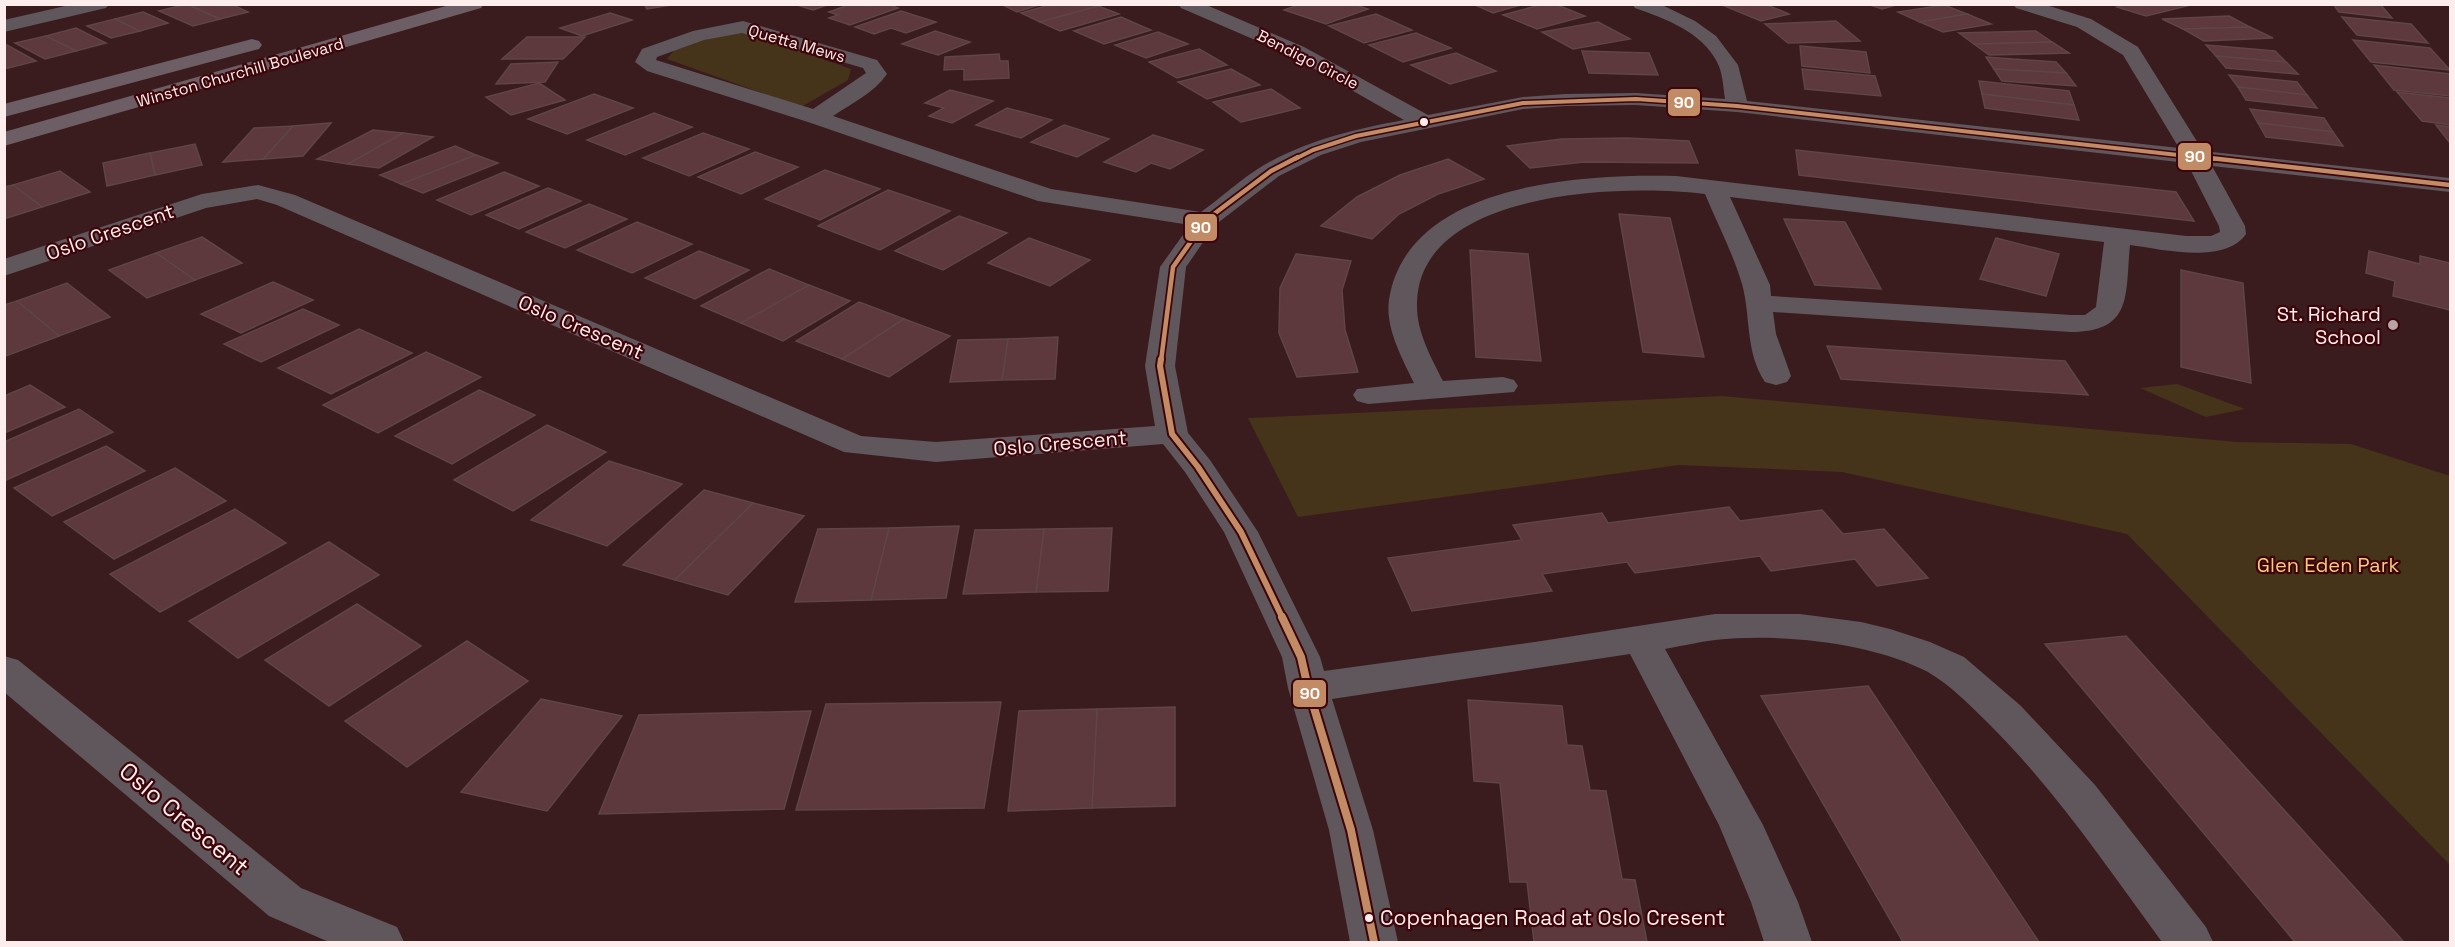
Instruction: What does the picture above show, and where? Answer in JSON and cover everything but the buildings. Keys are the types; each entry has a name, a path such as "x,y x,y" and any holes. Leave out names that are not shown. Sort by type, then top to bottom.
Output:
{"main road":[{"name":"Winston Churchill Boulevard","path":"4,139 475,4"},
{"name":"Winston Churchill Boulevard","path":"4,111 268,41"}],"street":[{"path":"4,26 100,4"},
{"name":"Bendigo Circle","path":"1187,4 1297,51 1424,122"},
{"path":"1641,4 1688,23 1710,40 1727,62 1737,106"},
{"path":"1432,390 1407,334 1403,301 1412,267 1422,252 1443,232 1466,217 1495,204 1556,189 1589,184 1647,182 1714,187 2118,236 2201,244 2227,240 2233,234 2232,226 2196,158 2131,51 2107,34 2084,23 2022,4"},
{"name":"Quetta Mews","path":"816,117 869,83 877,74 870,64 743,27 700,35 650,53 645,62 654,67 816,117 1047,196 1206,220"},
{"path":"1374,942 1351,830 1308,688 1301,657 1241,532 1198,467 1172,434 1160,366 1173,267 1206,220 1271,171 1313,150 1356,136 1424,122 1523,103 1636,99 1737,106 2451,185"},
{"path":"1714,187 1753,275 1762,334 1776,376"},
{"name":"Oslo Crescent","path":"4,268 202,201 258,192 286,200 855,445 936,452 1172,434"},
{"path":"1758,303 2084,323 2098,320 2106,314 2110,307 2118,236"},
{"path":"1368,395 1503,386"},
{"path":"1308,688 1714,627 1741,625 1791,627 1883,641 1941,663 1957,672 1995,705 2035,746 2100,823 2189,942"},
{"path":"1641,639 1747,838 1771,893 1788,942"},
{"name":"Oslo Crescent","path":"4,670 285,902 380,942"}],"green space":[{"path":"728,33 749,33 851,69 848,80 801,107 667,59 676,48"},
{"path":"2177,384 2245,409 2206,417 2140,388"},
{"name":"Glen Eden Park","path":"1722,396 2237,442 2351,444 2450,476 2450,865 2127,534 1842,472 1679,465 1298,517 1248,418"}],"transit line":[{"name":"90","path":"1374,942 1351,830 1308,688 1301,657 1241,532 1198,467 1172,434 1160,366 1173,267 1206,220 1271,171 1313,150 1356,136 1523,103 1636,99 1737,106 2450,185"}],"place":[{"name":"St. Richard School","path":"2393,325"},
{"name":"Copenhagen Road at Oslo Cresent","path":"1369,918"}]}
